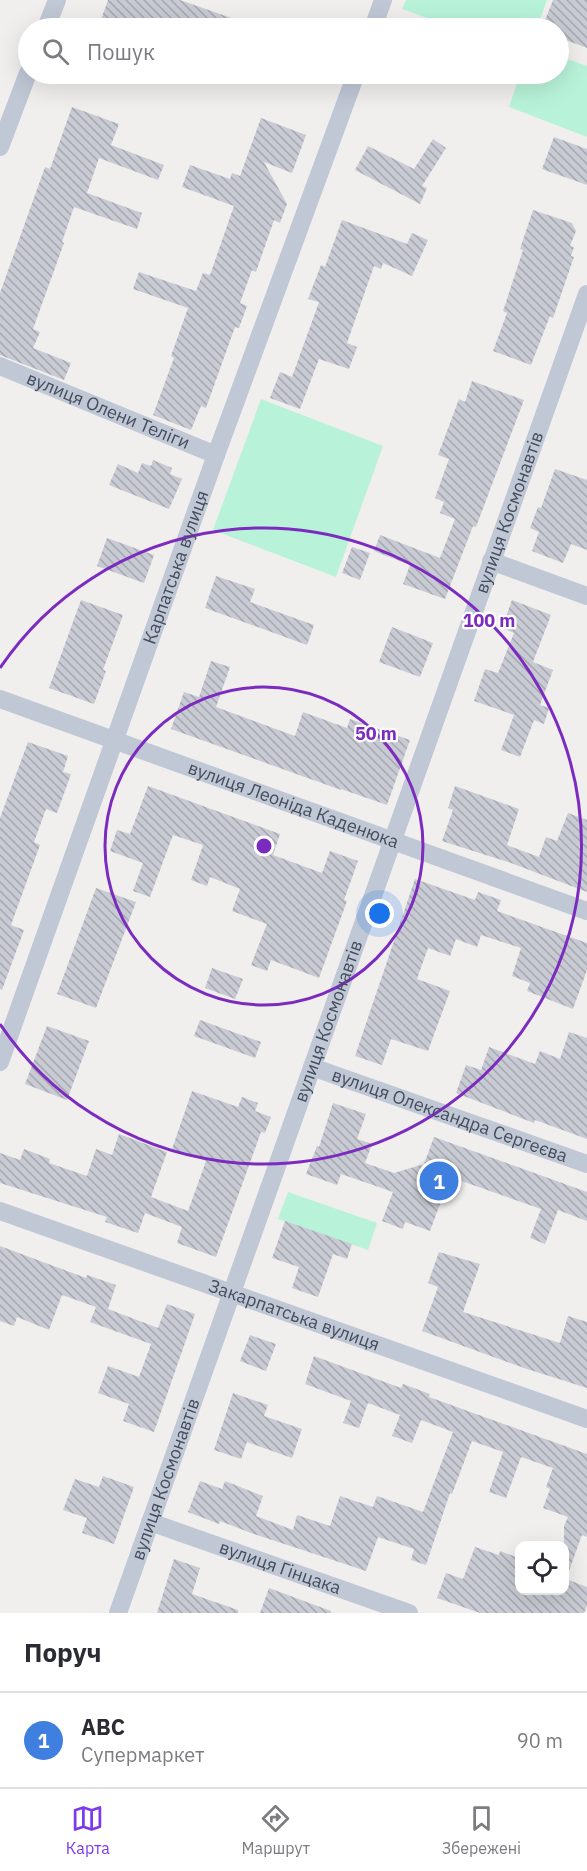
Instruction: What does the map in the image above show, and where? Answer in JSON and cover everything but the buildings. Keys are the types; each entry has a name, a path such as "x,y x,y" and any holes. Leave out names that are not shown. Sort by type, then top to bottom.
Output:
{"street":[{"path":"50,18 57,0"},
{"path":"377,18 383,0"},
{"path":"0,147 24,84"},
{"name":"Карпатська вулиця","path":"0,1062 216,455 352,84"},
{"name":"вулиця Космонавтів","path":"118,1613 587,294"},
{"name":"вулиця Олени Теліги","path":"0,366 216,455"},
{"path":"491,561 587,596"},
{"name":"вулиця Леоніда Каденюка","path":"0,699 587,911"},
{"name":"вулиця Олександра Сергеєва","path":"312,1067 587,1164"},
{"name":"Закарпатська вулиця","path":"0,1211 587,1419"},
{"name":"вулиця Гінцака","path":"150,1522 409,1613"}],"green space":[{"path":"406,0 547,0 541,18 428,18 402,9"},
{"path":"569,60 587,66 587,137 509,107 517,84 569,84"},
{"path":"261,399 383,446 336,577 213,530"},
{"path":"288,1192 377,1223 368,1250 278,1219"}],"place":[{"name":"ABC","path":"439,1181"}]}
